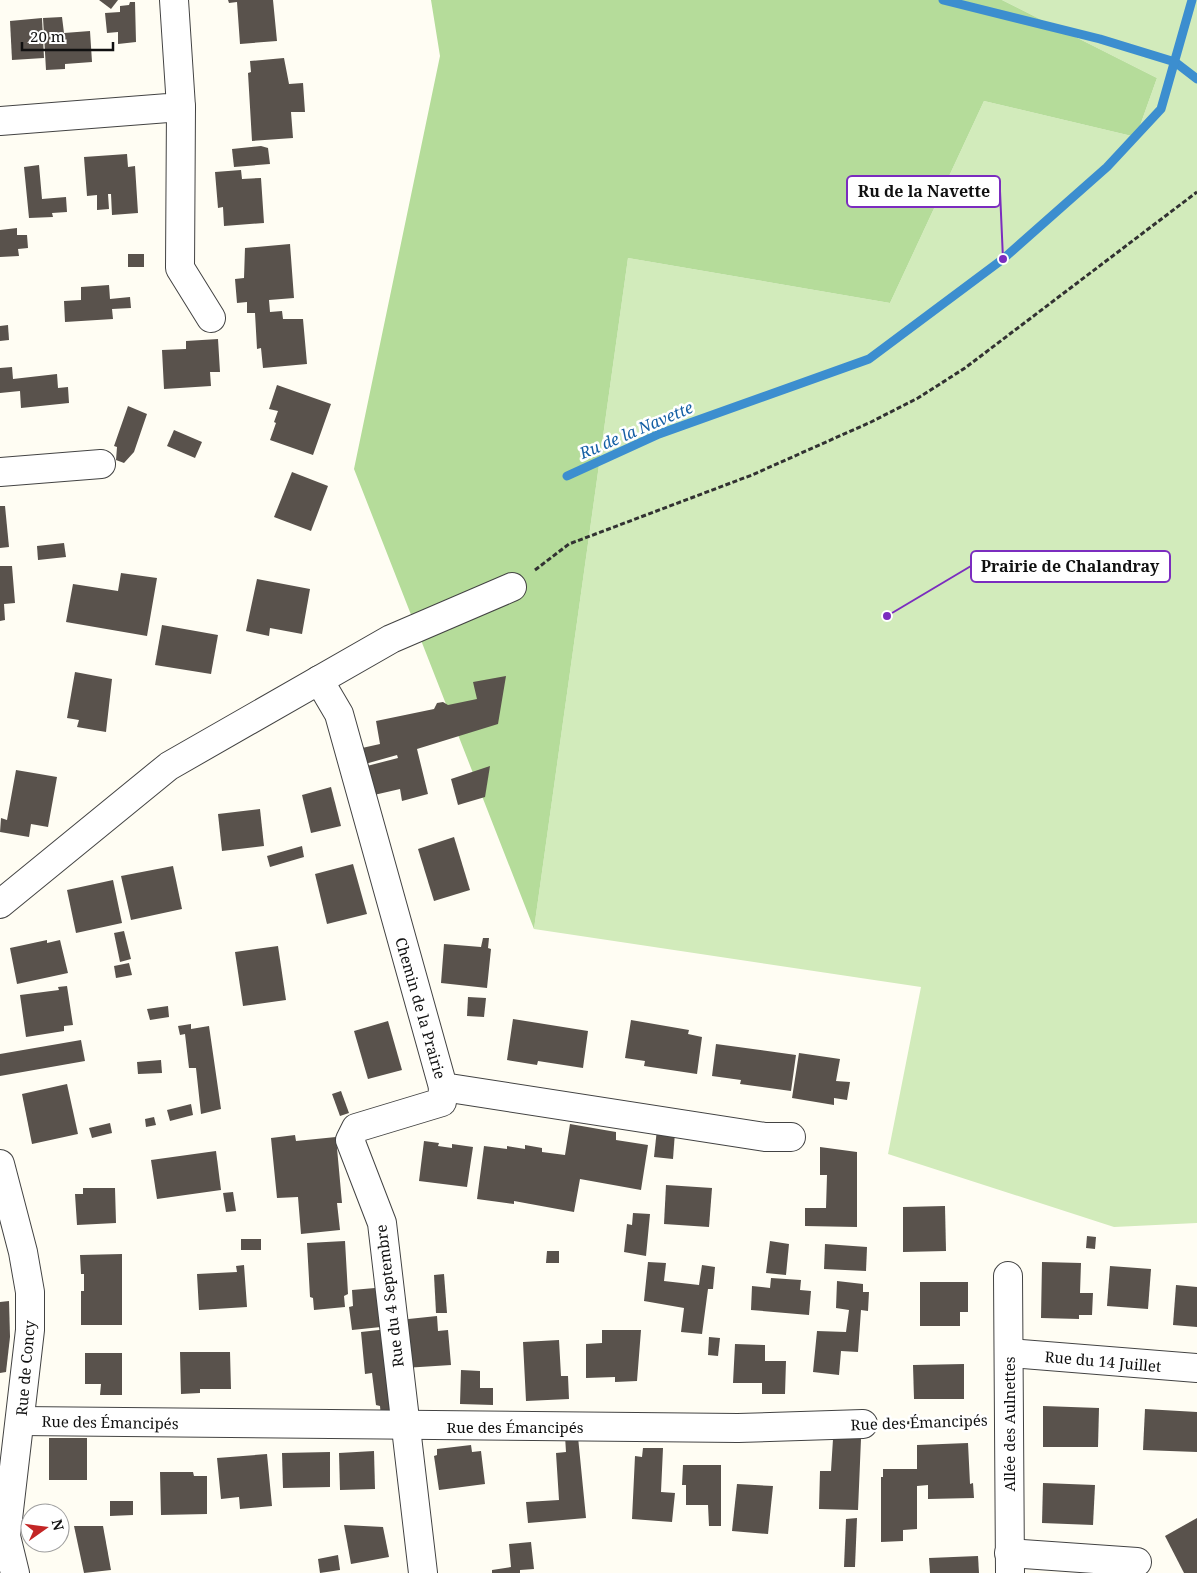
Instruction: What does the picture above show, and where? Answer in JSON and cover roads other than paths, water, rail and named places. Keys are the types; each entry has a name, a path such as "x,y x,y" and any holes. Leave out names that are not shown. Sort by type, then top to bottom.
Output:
{"street":[{"path":"174,0 181,107 180,268 211,318"},
{"path":"0,121 181,107"},
{"path":"0,472 101,464"},
{"path":"0,904 169,766 391,638 512,587"},
{"name":"Chemin de la Prairie","path":"319,680 340,714 443,1087 765,1137 791,1137"},
{"name":"Rue du 4 Septembre","path":"423,1573 404,1426 382,1223 350,1140 356,1128 442,1102 443,1087"},
{"name":"Rue de Concy","path":"1,1173 23,1252 30,1292 30,1330 20,1421 3,1536 15,1573"},
{"name":"Allée des Aulnettes","path":"1008,1276 1009,1563"},
{"name":"Rue du 14 Juillet","path":"1009,1353 1197,1368"},
{"name":"Rue des Émancipés","path":"20,1421 738,1428 863,1424"},
{"path":"1009,1563 1137,1562"}],"waterway":[{"path":"943,0 1100,39 1175,62 1197,79"},
{"name":"Ru de la Navette","path":"567,476 659,434 869,359 1003,259 1107,167 1161,109 1192,0"}],"place":[{"name":"Ru de la Navette","path":"1003,259"},
{"name":"Prairie de Chalandray","path":"887,616"}]}
